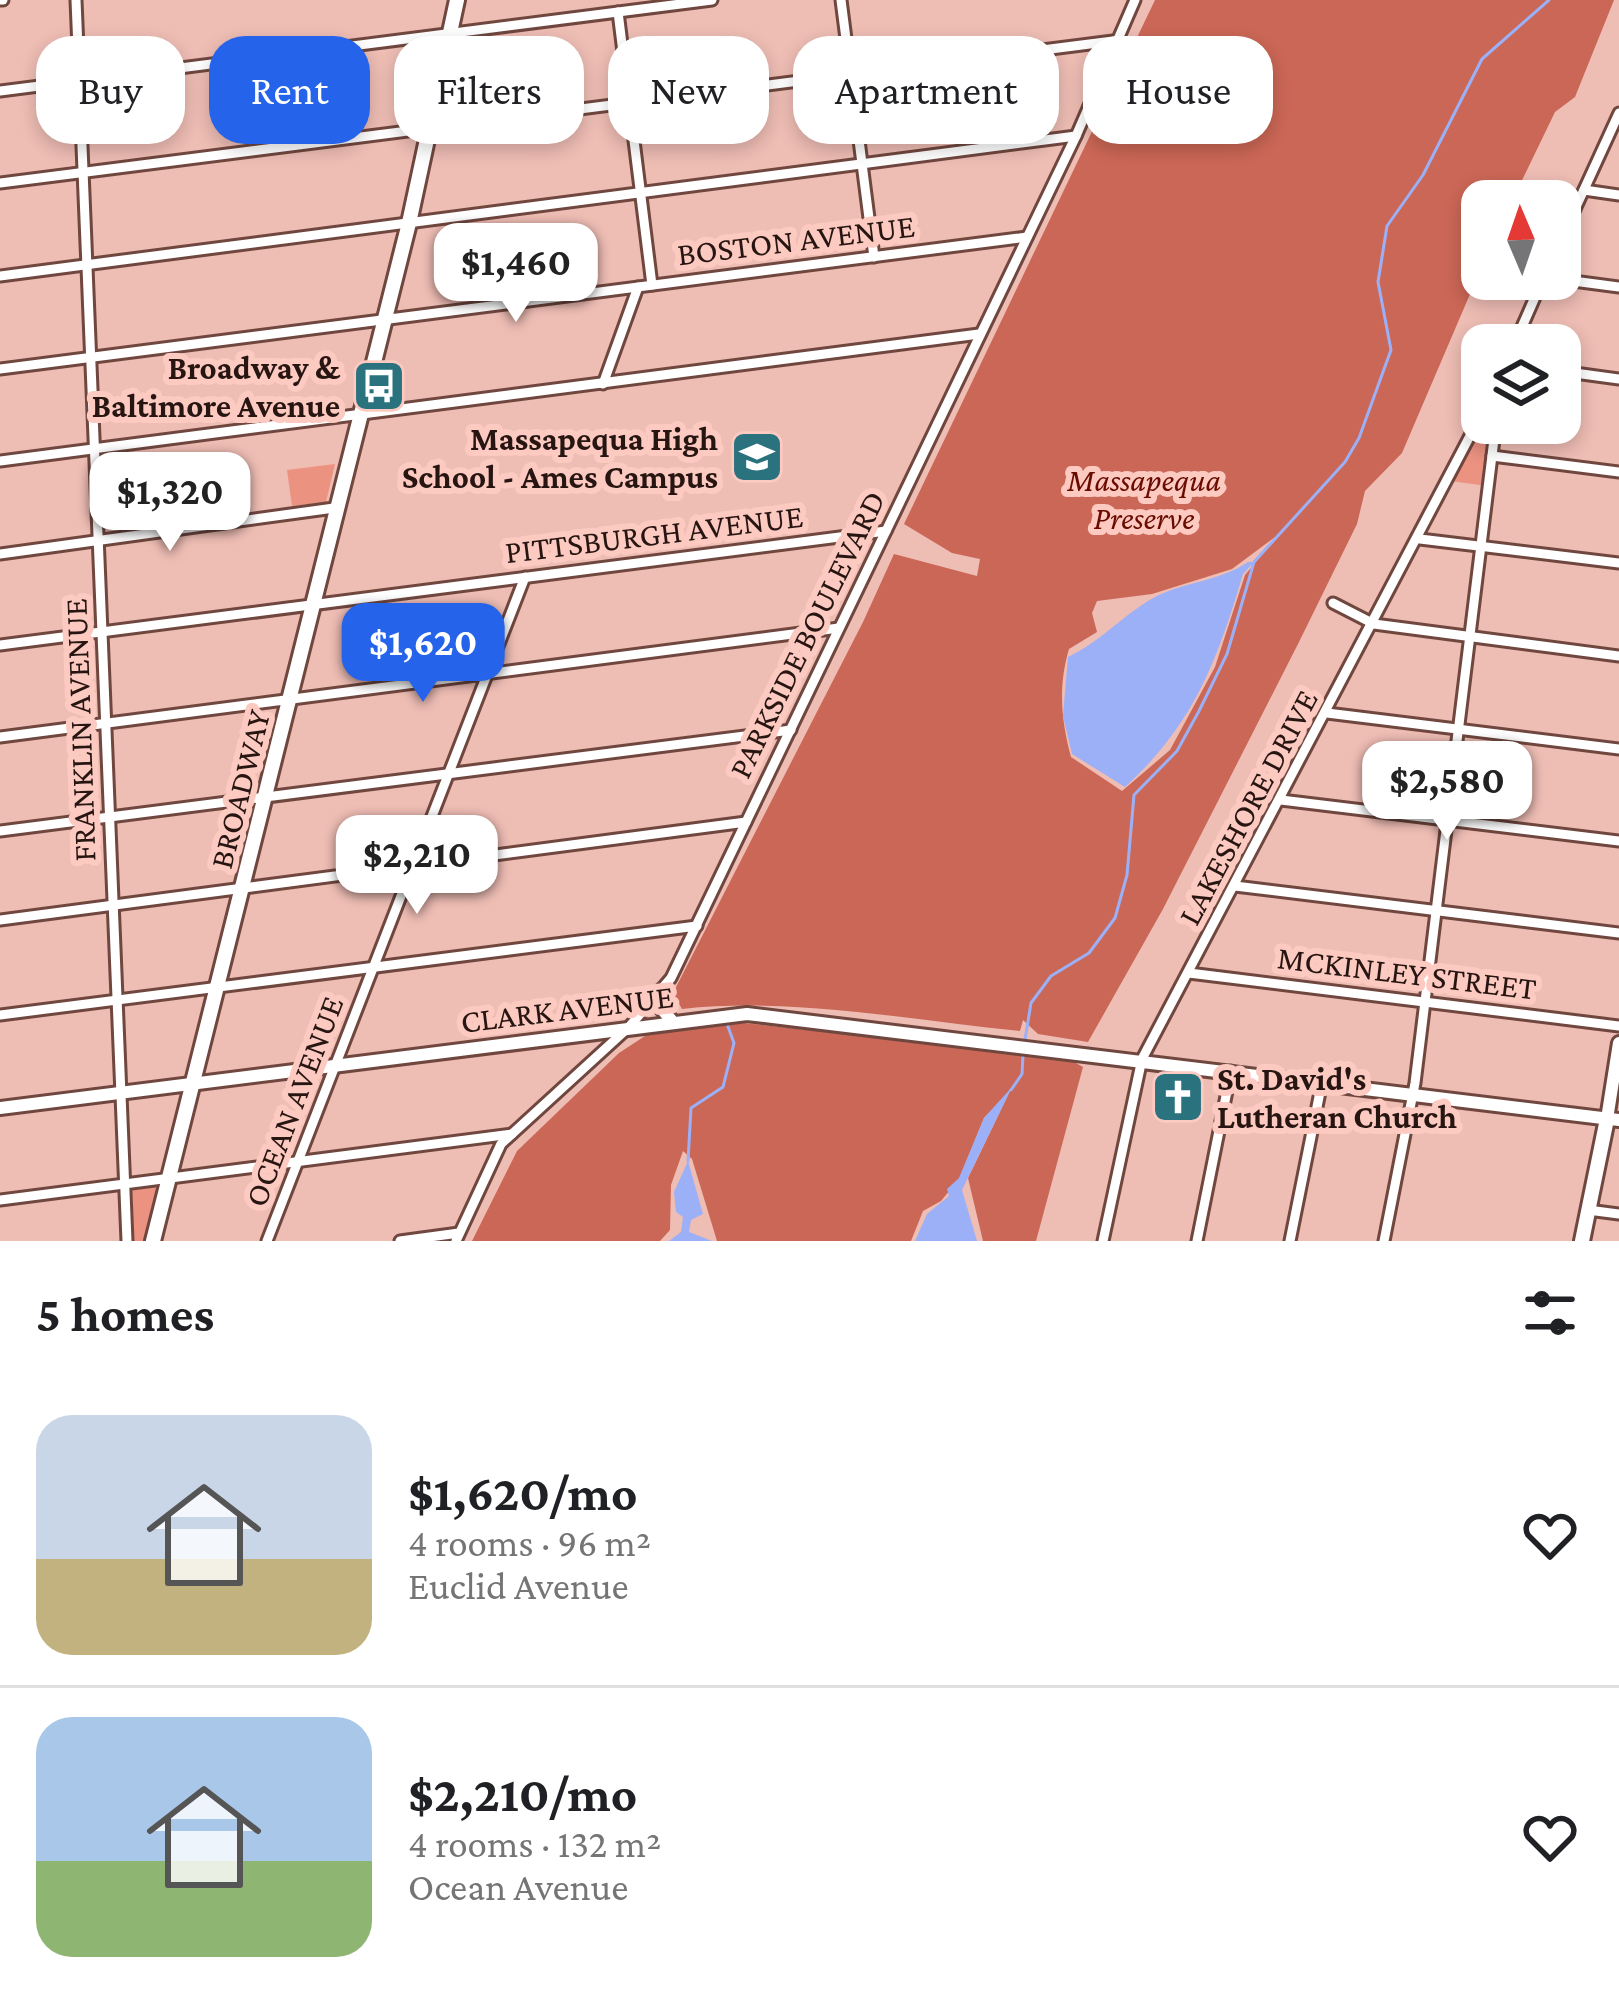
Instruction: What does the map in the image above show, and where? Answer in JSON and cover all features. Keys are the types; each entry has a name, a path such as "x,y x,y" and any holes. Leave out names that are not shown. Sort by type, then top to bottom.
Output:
{"main road":[{"name":"BROADWAY","path":"449,34 457,0"},
{"name":"BROADWAY","path":"153,1241 426,144"},
{"path":"1582,1241 1613,1119"}],"street":[{"name":"FRANKLIN AVENUE","path":"76,0 78,36"},
{"path":"185,68 712,0"},
{"path":"841,0 845,36"},
{"name":"PARKSIDE BOULEVARD","path":"1122,36 1135,0"},
{"path":"617,12 620,36"},
{"path":"0,92 36,87"},
{"path":"1581,196 1619,113"},
{"name":"PARKSIDE BOULEVARD","path":"457,1237 494,1154 662,991 1083,121"},
{"path":"0,183 394,132"},
{"path":"0,276 1076,136"},
{"name":"FRANKLIN AVENUE","path":"82,144 127,1241"},
{"path":"634,144 652,285"},
{"path":"859,144 874,257"},
{"path":"1584,190 1619,195"},
{"name":"BOSTON AVENUE","path":"0,369 1027,237"},
{"path":"1581,282 1619,287"},
{"path":"603,384 638,287"},
{"path":"0,461 979,334"},
{"path":"1581,374 1619,379"},
{"name":"LAKESHORE DRIVE","path":"1103,1241 1142,1059 1467,444"},
{"path":"1384,1241 1413,1094 1493,444"},
{"path":"1492,456 1619,472"},
{"path":"0,554 334,508"},
{"name":"PITTSBURGH AVENUE","path":"0,645 886,531"},
{"path":"1420,539 1619,563"},
{"name":"OCEAN AVENUE","path":"267,1241 525,577"},
{"path":"1333,604 1374,624 1619,656"},
{"path":"0,737 839,628"},
{"path":"1327,713 1619,749"},
{"path":"0,831 791,730"},
{"path":"1281,800 1619,841"},
{"path":"0,920 746,822"},
{"path":"1235,886 1619,933"},
{"path":"0,1016 697,926"},
{"name":"MCKINLEY STREET","path":"1189,973 1619,1026"},
{"path":"662,991 662,1009 671,1022"},
{"name":"CLARK AVENUE","path":"0,1108 671,1022 778,1016 1613,1119"},
{"path":"1613,1119 1619,1043"},
{"path":"1197,1241 1231,1071"},
{"path":"1290,1241 1322,1082"},
{"path":"0,1200 515,1134"},
{"path":"1588,1210 1619,1214"},
{"path":"400,1241 457,1237"}],"shaded area":[{"path":"1467,444 1494,444 1488,486 1450,481"},
{"path":"335,464 326,502 292,506 287,470"},
{"path":"158,1185 144,1241 133,1241 132,1188"}],"green space":[{"name":"Massapequa Preserve","path":"1155,0 1614,0 1575,97 1555,112 1522,180 1461,180 1461,300 1467,300 1402,453 1365,491 1357,524 1298,644 1163,909 1088,1042 1038,1034 1023,1020 1020,1031 809,1008 682,1009 673,993 894,554 977,576 980,559 952,553 904,524 1086,144 1273,144 1273,36 1138,36","holes":["1279,534 1245,575 1215,667 1170,750 1122,791 1071,757 1062,703 1063,676 1069,649 1097,632 1092,613 1097,601 1152,594 1232,569"]},
{"path":"744,1023 1067,1058 1083,1067 1036,1241 983,1241 968,1178 1010,1091 984,1118 959,1179 941,1201 923,1211 911,1241 717,1241 692,1159 683,1151 671,1185 670,1230 660,1241 472,1241 517,1151 619,1053 648,1034"}],"water":[{"path":"1254,562 1243,574 1200,690 1149,763 1125,787 1072,754 1063,716 1068,657 1160,595"},
{"path":"1012,1087 962,1190 977,1241 915,1241 927,1214 949,1196 947,1189 959,1178 984,1118"},
{"path":"688,1161 703,1214 691,1220 689,1232 712,1241 669,1241 681,1232 683,1217 676,1212 674,1192"}],"waterway":[{"path":"1024,1046 1031,1003 1051,976 1089,953 1115,918 1127,875 1134,795 1177,751 1199,711 1227,654 1254,562 1345,462 1359,438 1391,350 1378,282 1387,226 1423,175 1482,59 1549,0"},
{"path":"688,1161 691,1108 723,1087 734,1043 727,1024"},
{"path":"1011,1090 1022,1074 1023,1055"}],"place":[{"name":"Broadway & Baltimore Avenue","path":"379,386"},
{"name":"Massapequa High School - Ames Campus","path":"757,457"},
{"name":"St. David's Lutheran Church","path":"1178,1097"}]}
